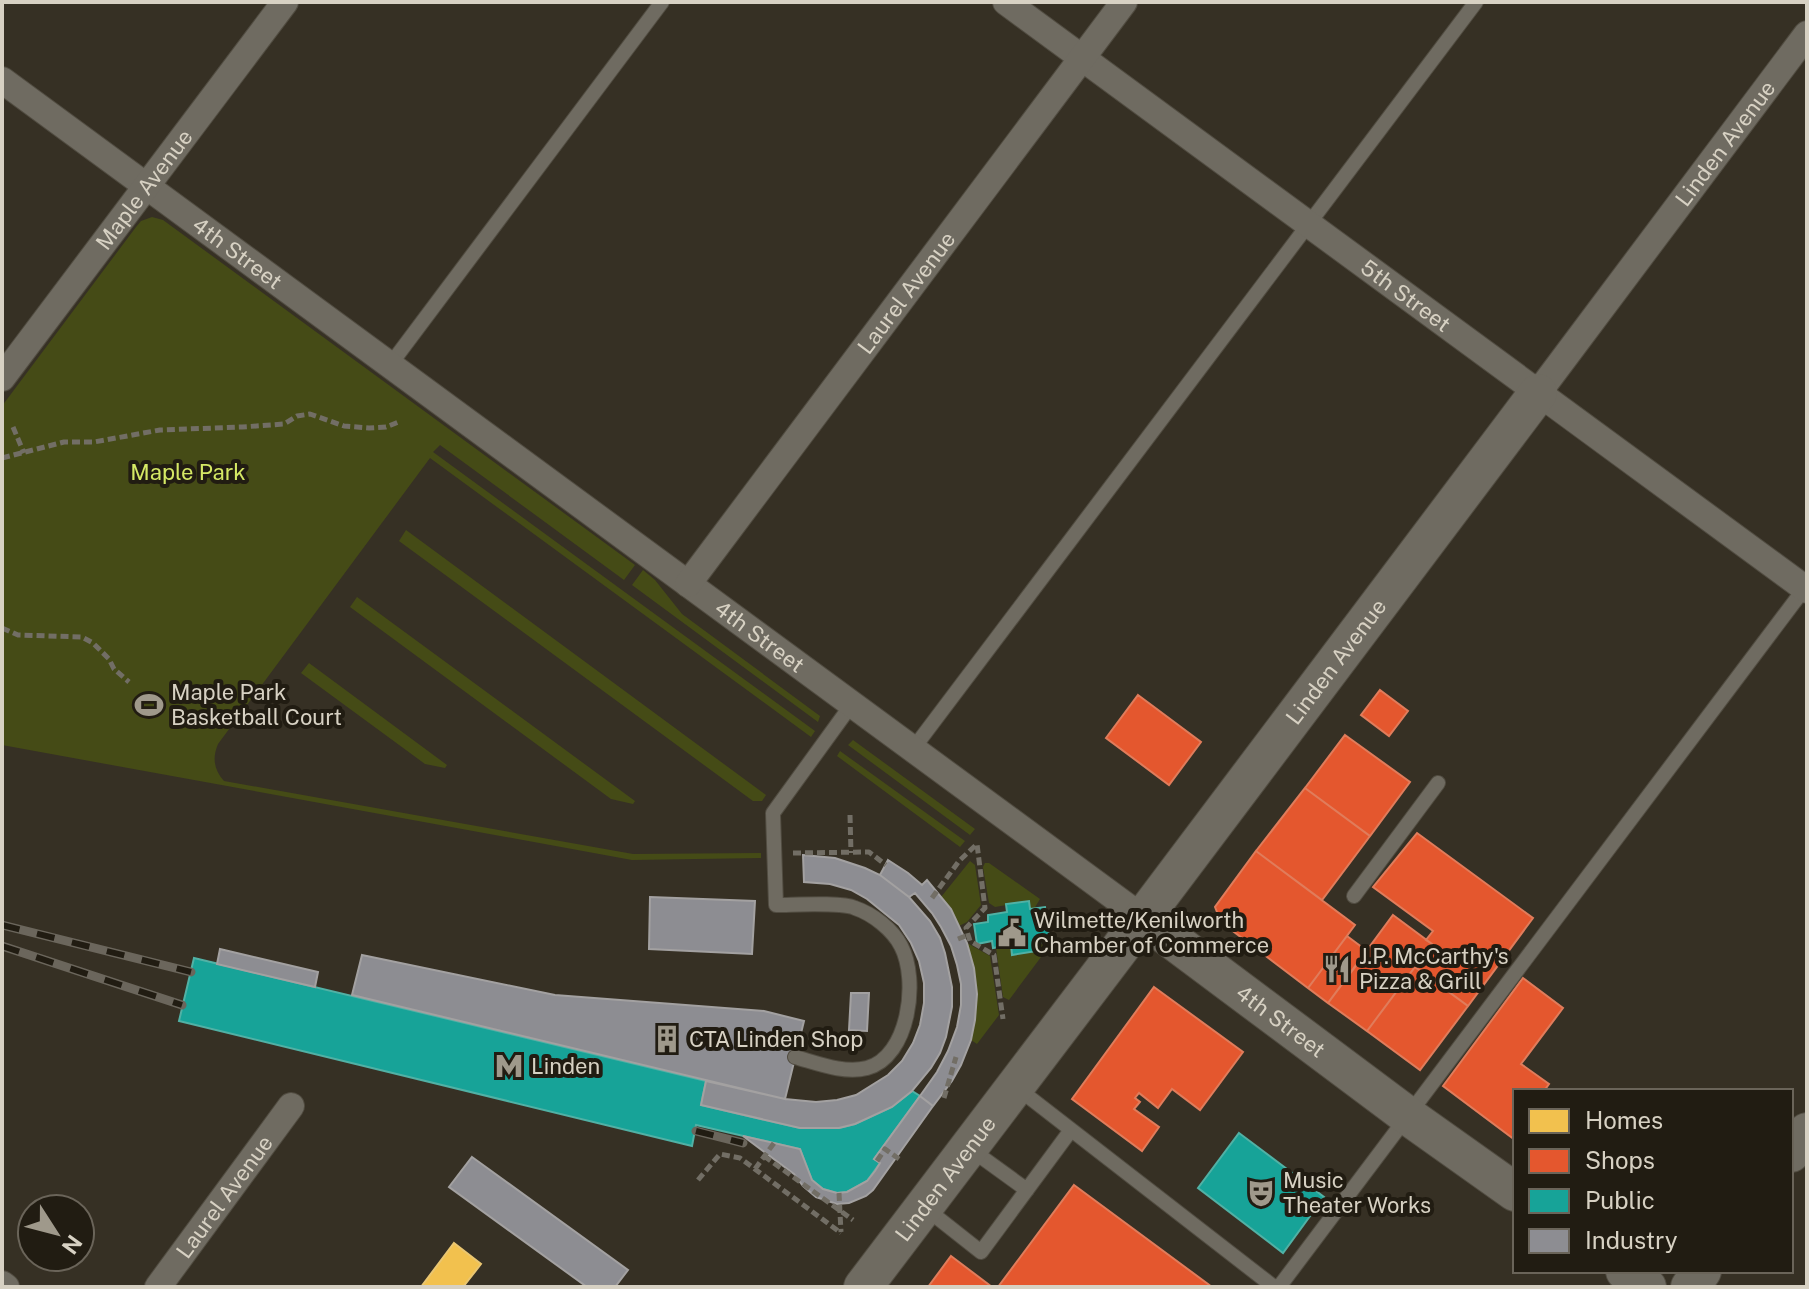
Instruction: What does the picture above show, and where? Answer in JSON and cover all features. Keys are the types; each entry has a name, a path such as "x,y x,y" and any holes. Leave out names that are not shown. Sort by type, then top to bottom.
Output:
{"street":[{"name":"Maple Avenue","path":"2,378 285,2"},
{"name":"5th Street","path":"1006,2 1806,587"},
{"name":"Laurel Avenue","path":"688,584 1124,2"},
{"name":"Linden Avenue","path":"863,1287 1807,34"},
{"name":"4th Street","path":"2,80 1513,1191"},
{"name":"Laurel Avenue","path":"158,1287 291,1106"},
{"path":"1793,1150 1807,1132"},
{"path":"1628,1273 1647,1287"}],"lane":[{"path":"390,365 662,2"},
{"path":"913,749 1476,2"},
{"path":"1015,1087 1276,1287 1806,587"},
{"path":"795,1057 847,1070 880,1063 903,1034 908,1008 908,973 901,946 876,919 852,906 776,905 773,813 852,704"},
{"path":"1354,896 1438,783"},
{"path":"924,1207 981,1252 1071,1130"},
{"path":"969,1147 1027,1190"}],"path":[{"path":"2,458 64,442 94,442 160,430 284,424 297,416 310,414 344,426 369,428 386,427 401,421"},
{"path":"13,427 24,453"},
{"path":"2,628 18,635 82,637 93,643 129,682"},
{"path":"850,815 851,853"},
{"path":"932,898 959,861 977,844 985,908 966,928 970,941 994,955 1003,1019"},
{"path":"788,853 869,852 886,865"},
{"path":"958,939 968,935"},
{"path":"944,1098 956,1057"},
{"path":"755,1169 774,1143"},
{"path":"877,1161 885,1149 899,1159"},
{"path":"698,1180 720,1154 740,1158 841,1233 839,1193"},
{"path":"764,1156 853,1220"}],"green space":[{"name":"Maple Park","path":"152,217 163,220 635,565 624,580 440,445 433,452 815,731 811,737 430,458 218,744 215,764 224,781 633,854 761,853 761,858 632,860 2,745 2,406 136,227 141,221"},
{"path":"406,530 766,795 762,801 753,801 399,541"},
{"path":"643,570 682,614 820,716 818,722 632,585"},
{"path":"357,597 635,801 633,804 611,799 350,607"},
{"path":"309,663 447,765 445,768 425,764 301,673"},
{"path":"853,740 975,829 970,835 848,745"},
{"path":"840,751 965,841 960,847 837,756"},
{"path":"970,861 975,865 981,905 967,922 959,926 941,897"},
{"path":"985,863 1040,899 1034,909 1030,909 1029,901 995,907 989,903"},
{"path":"967,943 990,956 999,1015 977,1044 971,1040"},
{"path":"1036,943 1047,949 1009,1000 1003,997 996,948 1011,945 1013,955 1037,951"}],"building: Homes":[{"path":"454,1243 481,1264 463,1287 421,1287"}],"building: Shops":[{"path":"1380,690 1408,711 1389,736 1361,715"},
{"path":"1138,695 1201,742 1169,785 1106,738"},
{"path":"1345,735 1410,782 1370,836 1305,788"},
{"path":"1305,788 1370,836 1322,900 1256,851"},
{"path":"1417,833 1533,918 1468,1006 1415,967 1432,944 1426,940 1433,931 1373,887"},
{"path":"1256,851 1355,925 1308,988 1221,922 1215,907"},
{"path":"1393,915 1432,944 1367,1031 1328,1003"},
{"name":"J.P. McCarthy's Pizza & Grill","path":"1347,936 1367,951 1328,1003 1308,988"},
{"path":"1415,967 1468,1006 1420,1070 1367,1031"},
{"path":"1523,978 1563,1008 1521,1064 1549,1084 1545,1089 1513,1089 1513,1138 1443,1086"},
{"path":"1154,987 1243,1052 1200,1110 1172,1089 1158,1108 1139,1093 1135,1098 1140,1102 1134,1109 1159,1127 1142,1151 1072,1099"},
{"path":"1074,1185 1212,1287 998,1287"},
{"path":"951,1256 992,1287 928,1287"}],"building: Public":[{"name":"Wilmette/Kenilworth Chamber of Commerce","path":"1029,901 1030,909 1045,907 1050,941 1036,943 1037,951 1012,955 1011,945 993,948 992,941 977,944 974,924 988,922 988,915 1007,912 1006,904"},
{"path":"194,958 706,1081 701,1105 800,1128 839,1128 855,1124 892,1107 912,1091 920,1096 874,1159 880,1163 867,1181 847,1192 837,1193 823,1189 812,1180 800,1149 696,1125 692,1146 179,1021"},
{"name":"Music Theater Works","path":"1239,1133 1324,1197 1283,1253 1198,1188"}],"building: Industry":[{"path":"803,855 835,858 865,868 880,875 909,897 940,938 952,987 946,1037 931,1068 912,1091 892,1107 839,1128 800,1128 701,1105 706,1081 785,1099 816,1102 856,1095 888,1075 902,1061 913,1043 920,1025 924,983 911,943 899,925 867,899 830,884 804,882"},
{"path":"888,860 922,885 927,880 951,909 967,943 974,968 977,994 971,1040 952,1081 933,1106 920,1096 937,1072 957,1027 961,984 951,946 932,913 915,893 909,897 880,875"},
{"path":"650,897 755,901 752,954 649,949"},
{"path":"220,949 318,972 315,987 217,964"},
{"name":"CTA Linden Shop","path":"362,955 555,995 764,1011 804,1021 785,1099 352,995"},
{"path":"851,993 869,993 867,1031 849,1030"},
{"path":"920,1096 933,1106 873,1190 849,1203 837,1204 816,1197 794,1174 743,1136 800,1149 812,1180 823,1189 847,1192 867,1181 875,1171 880,1163 874,1159"},
{"path":"472,1157 628,1270 615,1287 587,1287 449,1187"}],"railway":[{"path":"2,925 191,972"},
{"path":"2,946 182,1005"},
{"path":"696,1131 743,1143"}],"place":[{"name":"Maple Park Basketball Court","path":"149,705"},
{"name":"Wilmette/Kenilworth Chamber of Commerce","path":"1012,933"},
{"name":"J.P. McCarthy's Pizza & Grill","path":"1337,969"},
{"name":"CTA Linden Shop","path":"667,1039"},
{"name":"Linden","path":"509,1066"},
{"name":"Music Theater Works","path":"1261,1193"}]}
